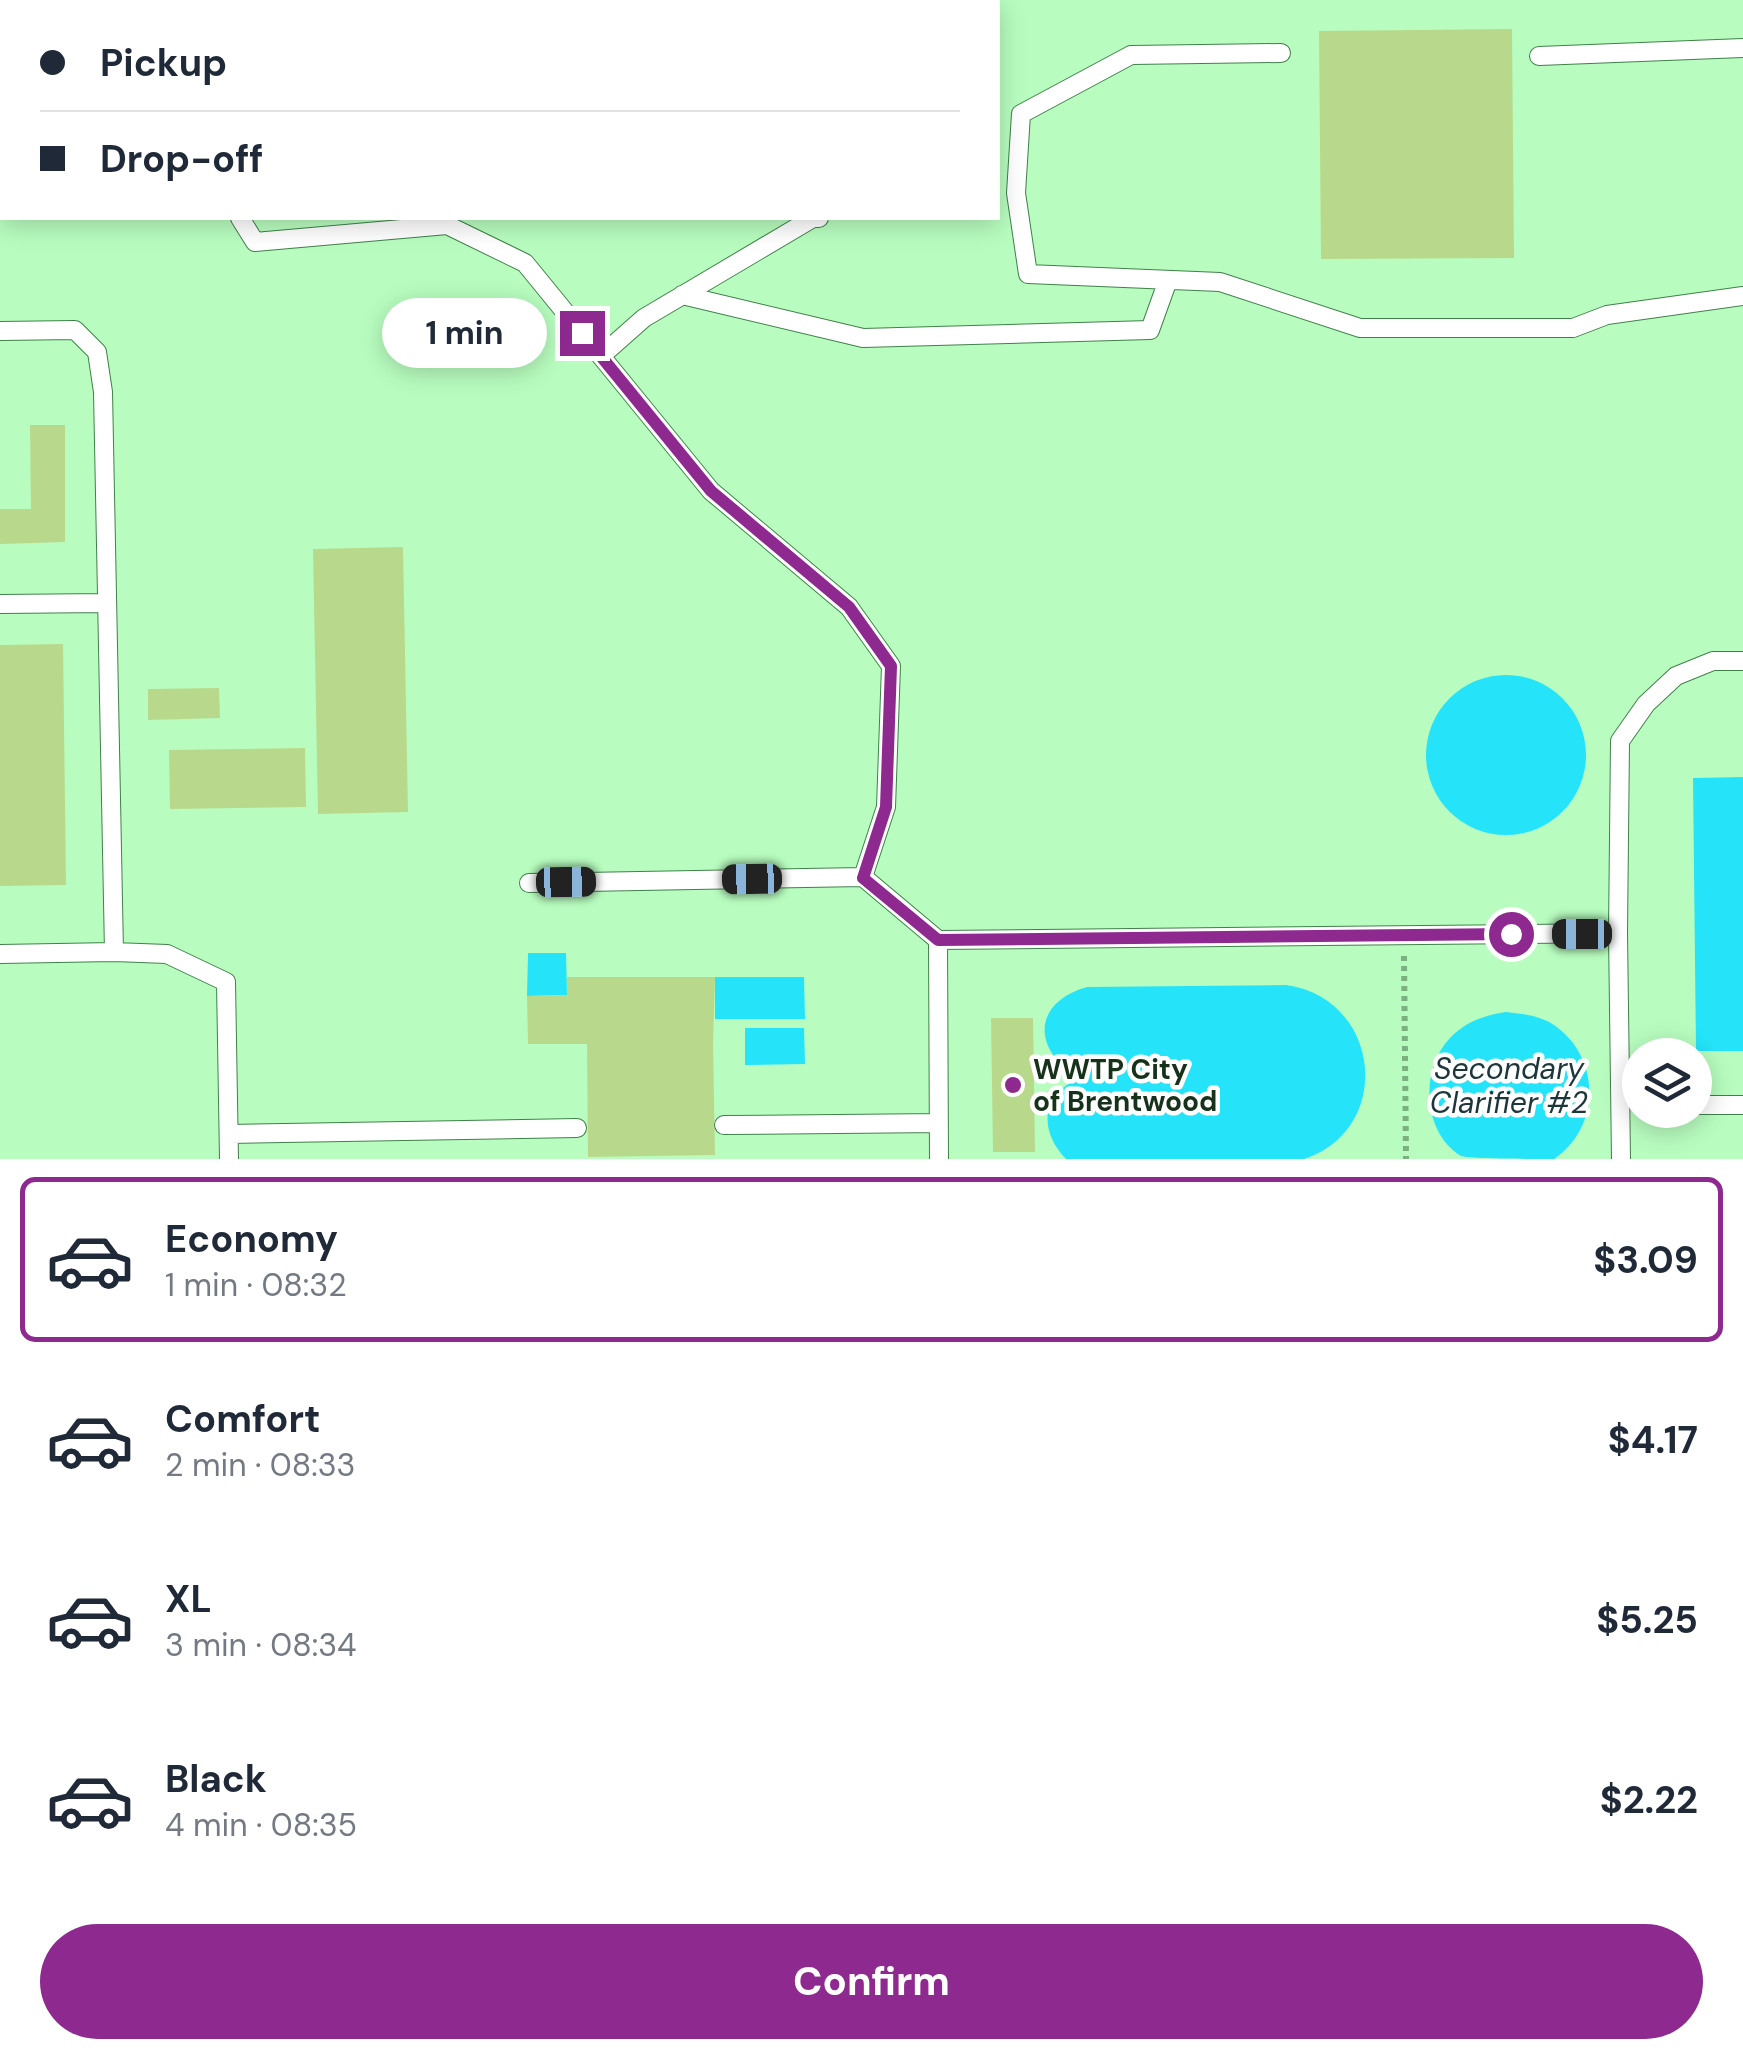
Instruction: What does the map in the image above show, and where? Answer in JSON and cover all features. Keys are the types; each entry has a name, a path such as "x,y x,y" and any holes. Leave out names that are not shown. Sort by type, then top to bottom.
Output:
{"lane":[{"path":"1538,56 1743,48"},
{"path":"1281,53 1131,55 1021,114 1006,194 1028,274 1220,282 1360,328 1573,328 1608,315 1743,296"},
{"path":"241,220 255,242 447,225 525,262 711,491 849,607 891,666 886,807 863,878"},
{"path":"601,356 644,318 811,220"},
{"path":"682,296 862,338 1150,330 1168,280"},
{"path":"0,331 75,330 96,352 103,392 114,952"},
{"path":"0,604 106,603"},
{"path":"1625,1038 1618,933 1620,742 1646,704 1676,676 1714,661 1743,661"},
{"path":"529,883 863,878 938,940 1618,933"},
{"path":"938,940 940,1159"},
{"path":"0,954 167,954 226,982 229,1159"},
{"path":"1712,1105 1743,1105"},
{"path":"724,1125 939,1123"},
{"path":"228,1134 578,1128"},
{"path":"1622,1159 1627,1128"}],"path":[{"path":"1404,935 1406,1159"}],"water":[{"path":"1506,675 1537,681 1562,699 1580,724 1586,755 1580,786 1562,811 1537,829 1506,835 1475,829 1450,811 1432,786 1426,755 1432,724 1450,699 1475,681"},
{"path":"1743,777 1743,1051 1712,1051 1712,1038 1696,1038 1693,778"},
{"path":"528,953 566,953 567,995 527,996"},
{"path":"715,977 804,977 805,1019 715,1019"},
{"path":"1286,985 1318,995 1342,1013 1357,1038 1365,1066 1363,1094 1353,1121 1333,1143 1304,1159 1066,1159 1057,1148 1048,1125 1051,1103 1058,1093 1081,1078 1054,1055 1045,1029 1047,1016 1068,994 1087,987"},
{"name":"Secondary Clarifier #2","path":"1506,1012 1534,1016 1558,1028 1572,1042 1588,1076 1587,1113 1580,1131 1554,1159 1461,1156 1448,1145 1432,1116 1430,1083 1440,1051 1456,1032 1469,1024"},
{"path":"745,1028 804,1028 805,1064 745,1065"}],"building":[{"path":"1512,29 1514,258 1321,259 1319,31"},
{"path":"30,425 65,425 65,542 0,544 0,509 31,509"},
{"path":"403,547 408,812 318,814 313,549"},
{"path":"63,644 66,885 0,886 0,645"},
{"path":"219,688 220,718 148,720 148,689"},
{"path":"305,748 306,807 170,809 169,750"},
{"path":"567,977 715,977 715,1155 588,1157 587,1044 528,1044 527,996 567,995"},
{"name":"WWTP City of Brentwood","path":"991,1018 1033,1018 1035,1152 993,1152"}],"place":[{"name":"WWTP City of Brentwood","path":"1013,1085"}],"route":[{"path":"582,333 711,491 849,607 891,666 886,807 863,878 938,940 1511,934"}]}
